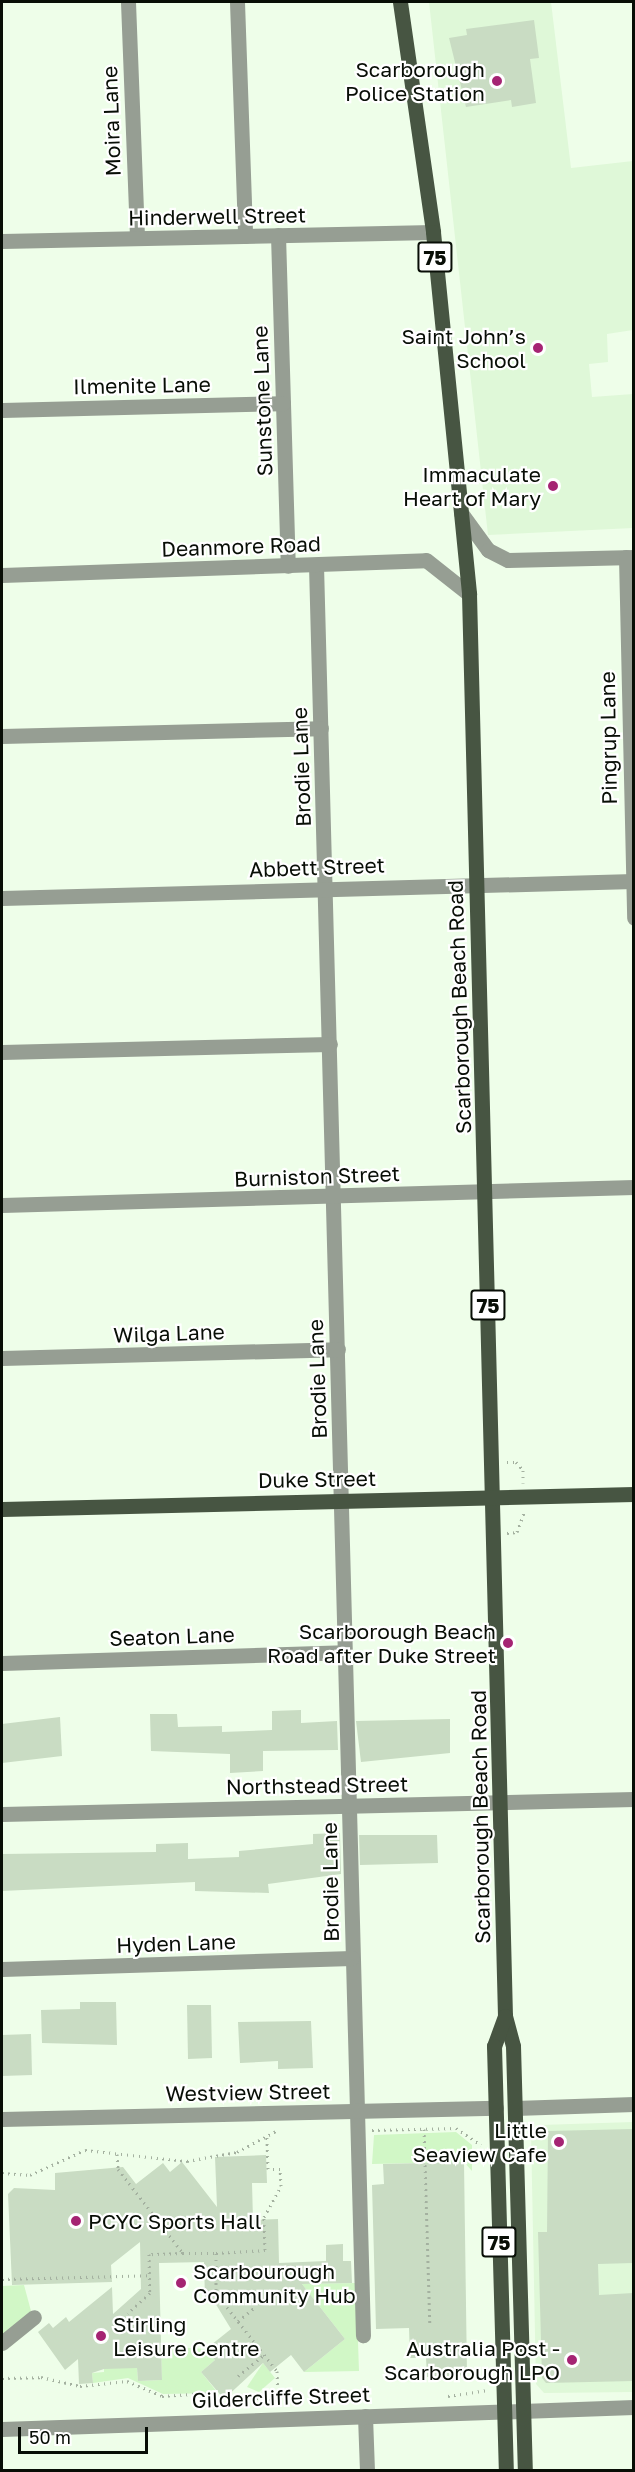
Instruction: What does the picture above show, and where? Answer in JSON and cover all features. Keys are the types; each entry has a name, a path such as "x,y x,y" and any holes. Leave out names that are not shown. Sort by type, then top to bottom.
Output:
{"main road":[{"name":"Scarborough Beach Road","path":"400,2 433,232 469,594 503,1802 505,2016 513,2046 525,2470"},
{"name":"Duke Street","path":"2,1509 633,1494"},
{"name":"Scarborough Beach Road","path":"505,2016 494,2046 506,2470"}],"street":[{"name":"Moira Lane","path":"128,2 137,238"},
{"path":"237,2 245,236"},
{"name":"Hinderwell Street","path":"2,241 433,232"},
{"name":"Sunstone Lane","path":"278,235 288,566"},
{"name":"Ilmenite Lane","path":"2,410 283,403"},
{"path":"460,513 488,550 507,560 630,557"},
{"name":"Pingrup Lane","path":"630,557 633,918"},
{"name":"Deanmore Road","path":"2,575 426,560 469,594"},
{"name":"Brodie Lane","path":"316,565 363,2335"},
{"path":"2,736 321,728"},
{"name":"Abbett Street","path":"2,898 633,881"},
{"path":"2,1052 330,1044"},
{"name":"Burniston Street","path":"2,1205 633,1187"},
{"name":"Wilga Lane","path":"2,1358 338,1349"},
{"name":"Seaton Lane","path":"2,1663 344,1652"},
{"name":"Northstead Street","path":"2,1814 633,1799"},
{"name":"Hyden Lane","path":"2,1969 352,1958"},
{"path":"515,2108 633,2104"},
{"name":"Westview Street","path":"2,2119 496,2108"},
{"path":"2,2343 34,2317"},
{"name":"Gildercliffe Street","path":"2,2429 504,2409 633,2407"},
{"path":"365,2416 367,2470"}],"path":[{"path":"424,2129 430,2326"},
{"path":"128,2313 150,2293 149,2254 265,2250 264,2217 280,2187 280,2169 268,2169 267,2134"},
{"path":"2,2173 30,2175 85,2150 187,2161 237,2152 260,2137"},
{"path":"487,2145 487,2156"},
{"path":"117,2154 118,2169 183,2253"},
{"path":"135,2200 140,2197"},
{"path":"149,2209 153,2206"},
{"path":"216,2253 216,2292 277,2371 278,2399"},
{"path":"2,2279 150,2275"},
{"path":"238,2321 254,2308"},
{"path":"238,2376 264,2355"},
{"path":"2,2378 41,2377 80,2386 127,2381 162,2396 205,2393 222,2401 239,2395 278,2399 298,2406"},
{"path":"436,2398 492,2390 491,2378"}],"shaded area":[{"name":"Saint John’s School","path":"429,2 551,2 571,168 633,161 633,330 607,334 608,362 589,364 592,397 633,394 633,528 488,535"},
{"path":"633,2122 633,2392 544,2393 536,2384 531,2131 540,2125"},
{"path":"456,2132 472,2145 472,2171 464,2162 372,2164 374,2135"},
{"path":"356,2283 359,2371 304,2372 345,2339 302,2284"},
{"path":"24,2285 31,2311 2,2336 2,2286"},
{"path":"161,2346 206,2349 215,2360 201,2372 218,2393 163,2394 128,2378 93,2383 92,2373 104,2372 104,2364 137,2368 138,2381 162,2380"},
{"path":"263,2363 275,2378 259,2392 247,2387"}],"building":[{"name":"Scarborough Police Station","path":"534,20 539,58 530,59 536,103 512,107 511,100 466,107 449,38 467,35 466,29"},
{"path":"301,1710 301,1723 337,1721 338,1750 263,1751 263,1771 230,1773 230,1754 151,1751 150,1714 177,1714 178,1727 222,1726 222,1732 272,1730 272,1711"},
{"path":"60,1717 62,1756 2,1763 2,1724"},
{"path":"450,1719 450,1753 361,1762 356,1721"},
{"path":"340,1833 341,1874 268,1884 269,1893 195,1891 195,1882 2,1891 2,1854 156,1852 156,1844 188,1843 188,1859 239,1857 239,1851 313,1844 313,1834"},
{"path":"359,1835 437,1835 438,1863 360,1865"},
{"path":"80,2002 116,2002 117,2045 42,2043 41,2010 80,2009"},
{"path":"187,2005 211,2005 212,2058 188,2059"},
{"path":"311,2021 313,2068 278,2069 278,2061 240,2063 238,2022"},
{"path":"31,2034 32,2075 2,2076 2,2035"},
{"path":"633,2129 633,2263 598,2264 599,2295 633,2293 633,2381 546,2383 542,2378 538,2232 547,2232 548,2131"},
{"path":"266,2155 267,2183 252,2183 253,2220 278,2219 279,2263 326,2261 326,2245 343,2244 343,2261 351,2261 352,2283 302,2284 345,2339 304,2372 291,2355 270,2372 263,2363 224,2399 201,2372 215,2360 206,2349 231,2329 212,2298 205,2298 204,2262 159,2263 162,2380 138,2381 137,2368 104,2369 92,2373 93,2383 79,2384 78,2359 65,2370 38,2332 49,2323 53,2328 66,2317 69,2322 112,2287 113,2314 141,2289 140,2242 111,2265 112,2282 12,2285 8,2194 14,2188 55,2190 55,2173 123,2167 136,2184 163,2163 170,2172 182,2162 217,2207 215,2157"},
{"path":"464,2162 467,2375 427,2377 426,2358 410,2358 409,2328 376,2329 372,2185 384,2184 383,2164"}],"place":[{"name":"Scarborough Police Station","path":"497,81"},
{"name":"Saint John’s School","path":"538,348"},
{"name":"Immaculate Heart of Mary","path":"553,486"},
{"name":"Scarborough Beach Road after Duke Street","path":"508,1643"},
{"name":"Little Seaview Cafe","path":"559,2142"},
{"name":"PCYC Sports Hall","path":"76,2221"},
{"name":"Scarbourough Community Hub","path":"181,2283"},
{"name":"Stirling Leisure Centre","path":"101,2336"},
{"name":"Australia Post - Scarborough LPO","path":"572,2360"}]}
